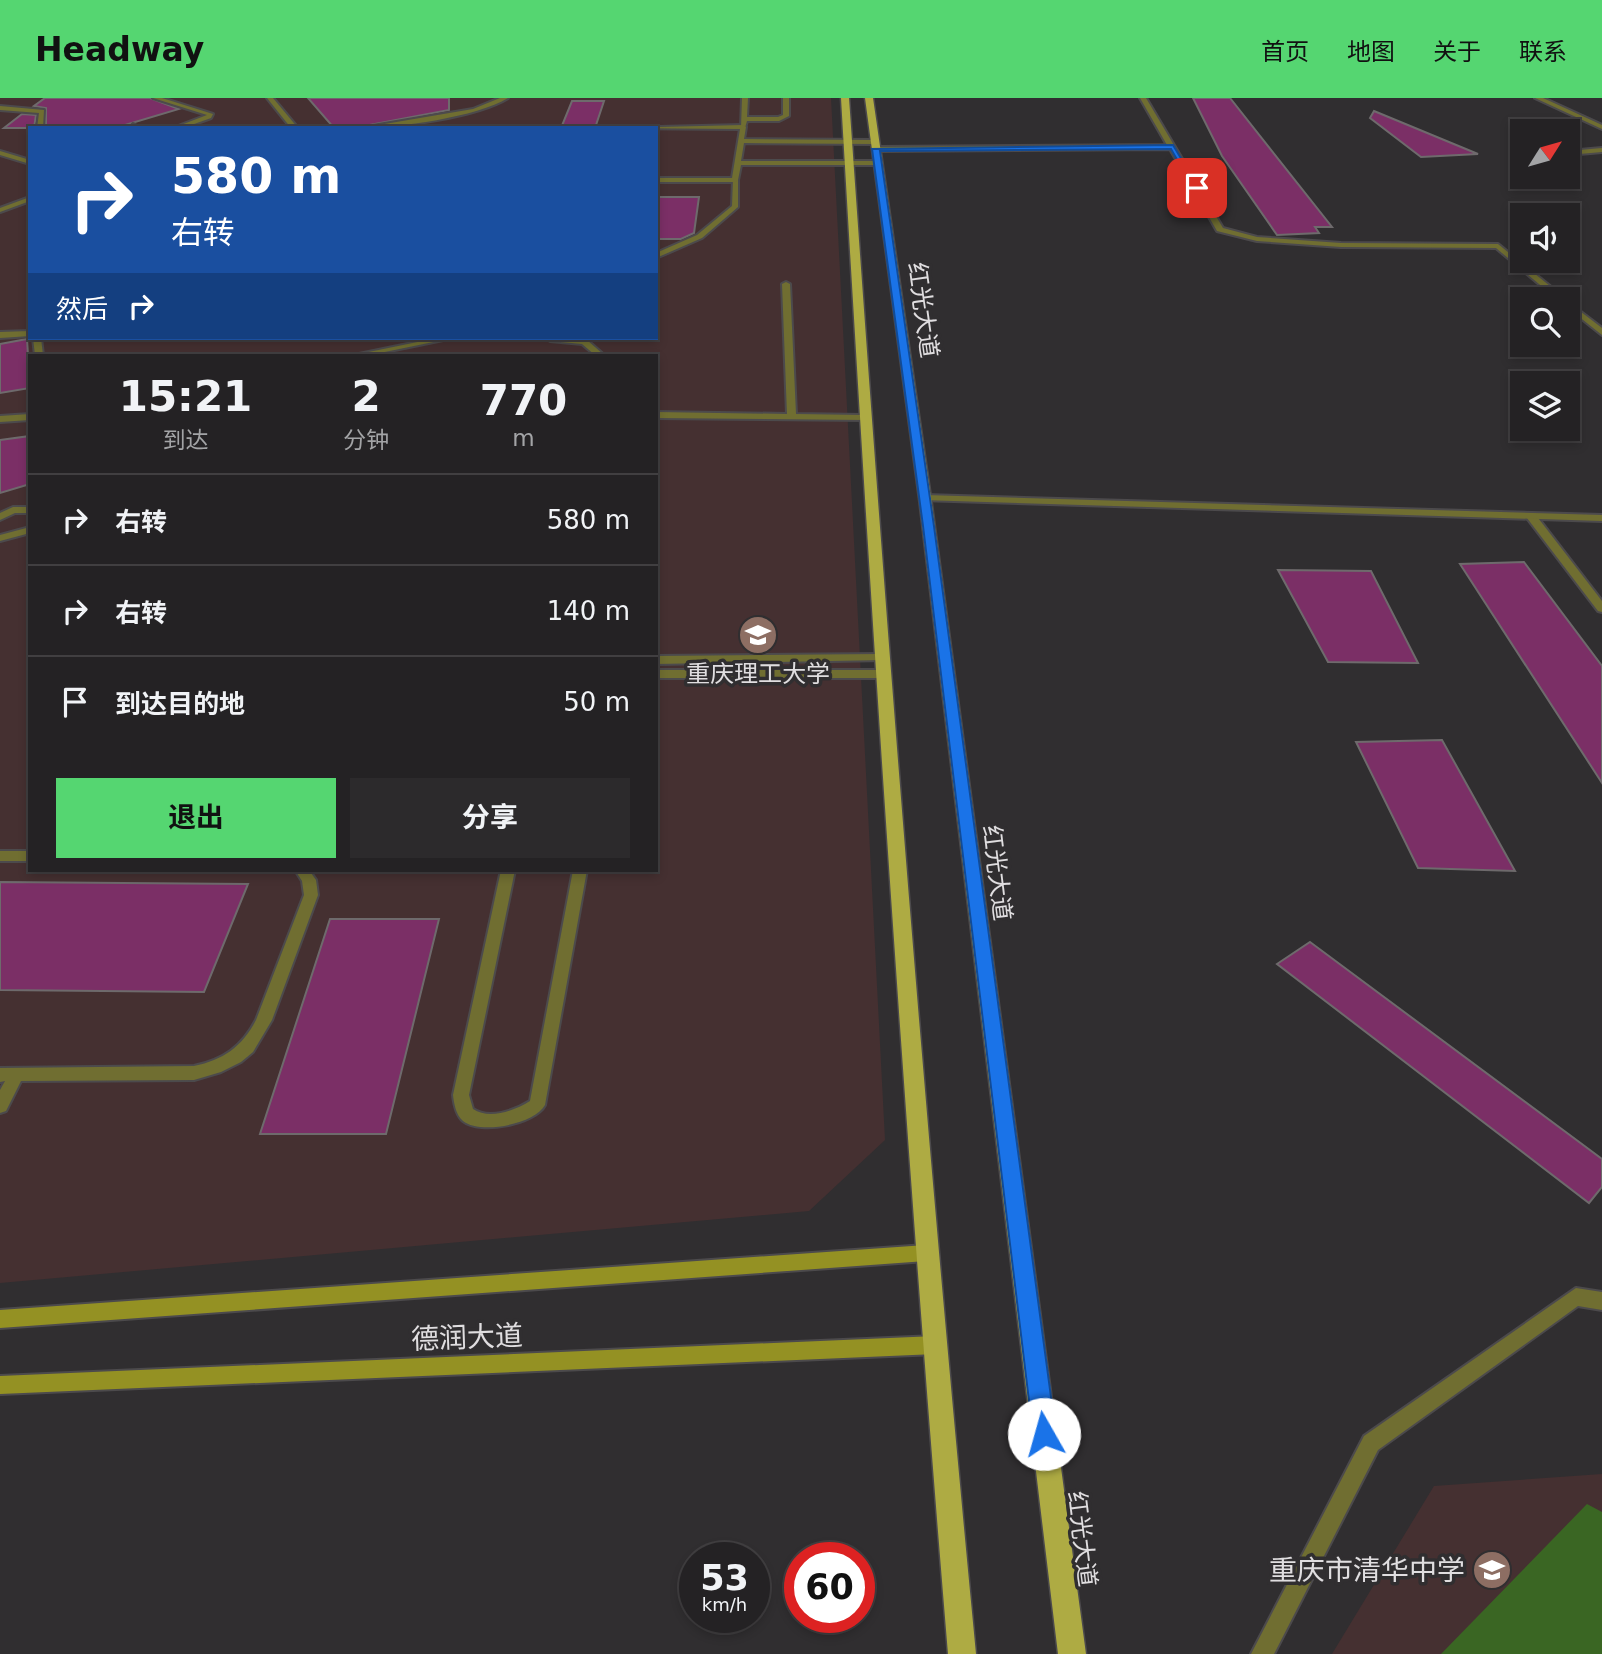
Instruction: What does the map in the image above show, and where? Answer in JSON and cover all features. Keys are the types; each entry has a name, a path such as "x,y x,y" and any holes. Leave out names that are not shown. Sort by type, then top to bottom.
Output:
{"main road":[{"path":"845,98 863,418 881,666 926,1253 962,1654"},
{"name":"红光大道","path":"869,98 925,498 1072,1654"},
{"name":"德润大道","path":"0,1319 926,1253"},
{"name":"德润大道","path":"0,1385 936,1345"}],"street":[{"path":"156,98 210,114 209,117 182,126"},
{"path":"270,98 293,126"},
{"path":"377,126 474,111 505,98"},
{"path":"658,256 690,245 711,232 736,206 735,180 745,98"},
{"path":"658,126 779,119 786,116 786,98"},
{"path":"1143,98 1220,229 1257,239 1341,245 1498,246 1548,287"},
{"path":"1538,98 1602,127"},
{"path":"0,108 42,111 40,126"},
{"path":"741,141 846,142 876,151 1173,147"},
{"path":"1580,152 1602,150"},
{"path":"738,163 847,163 876,151"},
{"path":"0,153 28,161"},
{"path":"658,180 735,180"},
{"path":"0,210 28,200"},
{"path":"786,284 792,416"},
{"path":"1580,314 1602,332"},
{"path":"0,335 28,333"},
{"path":"363,354 438,340"},
{"path":"567,340 584,342 599,354"},
{"path":"658,415 863,418"},
{"path":"0,419 28,417"},
{"path":"925,498 1602,518"},
{"path":"0,517 13,510 28,510"},
{"path":"1531,516 1602,609"},
{"path":"0,538 28,531"},
{"path":"658,660 881,666"},
{"path":"658,674 881,666"},
{"path":"0,856 28,856"},
{"path":"0,1106 8,1074 194,1073 214,1069 235,1057 259,1032 311,895 309,880 303,872"},
{"path":"508,872 461,1095 463,1107 469,1116 477,1119 516,1119 537,1105 580,872"},
{"path":"1262,1654 1370,1443 1576,1297 1602,1301"}],"shaded area":[{"name":"重庆理工大学","path":"0,98 831,98 885,1140 809,1211 0,1283"},
{"name":"重庆市清华中学","path":"1602,1474 1602,1654 1332,1654 1434,1486"}],"green space":[{"path":"1587,1504 1602,1512 1602,1654 1441,1654"}],"building":[{"path":"45,98 150,98 179,109 122,126 46,126 46,108 34,106"},
{"path":"308,98 449,98 449,110 364,126 332,126"},
{"path":"1193,98 1230,98 1332,227 1315,227 1319,233 1277,235 1222,156"},
{"path":"572,101 604,101 596,126 562,126"},
{"path":"1374,111 1478,154 1421,157 1370,118"},
{"path":"22,114 36,115 34,126 4,128"},
{"path":"658,197 699,197 694,233 681,239 658,239"},
{"path":"27,339 28,388 0,393 0,344"},
{"path":"28,436 28,485 0,493 0,440"},
{"path":"1524,562 1602,666 1602,783 1460,564"},
{"path":"1278,570 1371,571 1418,663 1328,662"},
{"path":"1442,740 1515,871 1418,868 1356,742"},
{"path":"0,882 248,884 204,992 0,990"},
{"path":"330,919 439,919 386,1134 260,1134"},
{"path":"1310,942 1602,1159 1602,1187 1589,1203 1277,964"}],"place":[{"name":"重庆理工大学","path":"758,635"},
{"name":"重庆市清华中学","path":"1492,1570"}],"route":[{"path":"1044,1434 929,526 876,149 1173,147 1197,188"}]}
